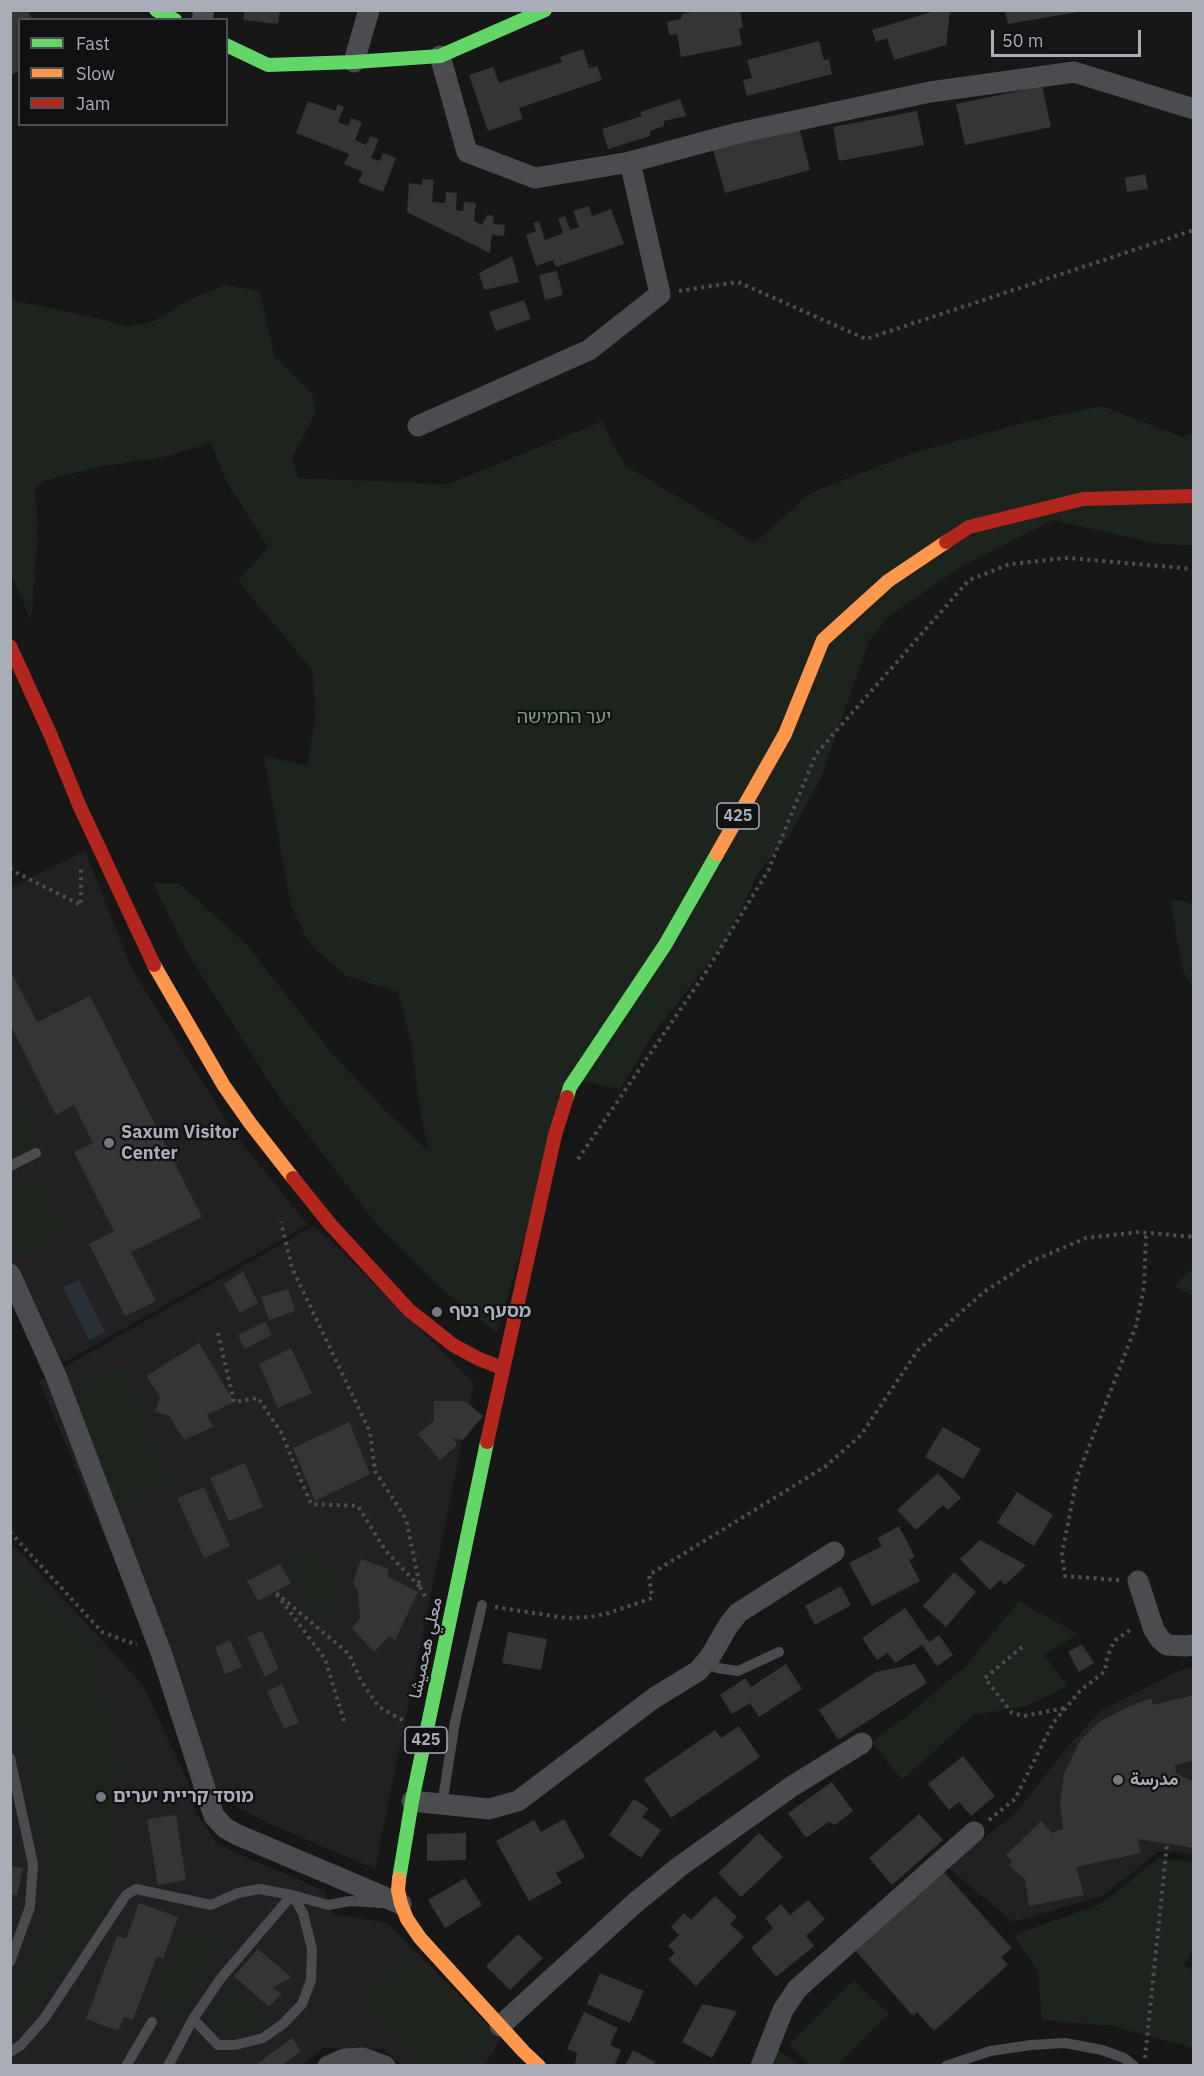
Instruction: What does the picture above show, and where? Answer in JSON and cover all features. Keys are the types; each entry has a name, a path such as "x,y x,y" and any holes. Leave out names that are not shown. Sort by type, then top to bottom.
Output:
{"main road":[{"path":"156,10 171,18"},
{"path":"228,46 268,65 440,56 545,10"},
{"name":"425","path":"502,1368 555,1135 570,1087 665,945 785,734 822,640 888,581 969,526 1083,500 1194,496"},
{"path":"10,646 80,807 156,969 224,1086 250,1123 330,1224 409,1310 453,1345 502,1368"},
{"name":"معلي هحميشا","path":"502,1368 412,1801 398,1890 407,1919 420,1938 500,2026 525,2061"}],"street":[{"path":"354,62 369,10"},
{"path":"440,56 467,152 535,178 630,162 738,133 930,92 1074,72 1194,109"},
{"path":"418,426 589,350 660,294 630,162"},
{"path":"10,1274 56,1376 162,1655 214,1815 225,1828 401,1904"},
{"path":"412,1801 489,1809 518,1801 654,1698 698,1671 738,1613 834,1552"},
{"path":"1138,1581 1154,1630 1160,1639 1167,1645 1194,1645"},
{"path":"500,2026 635,1903 679,1867 791,1787 862,1743"},
{"path":"760,2066 783,2010 797,1989 974,1832"},
{"path":"328,2066 344,2058 363,2058 385,2066"}],"lane":[{"path":"10,1166 36,1153"},
{"path":"442,1805 455,1722 482,1605"},
{"path":"706,1662 717,1668 738,1671 779,1652"},
{"path":"10,1758 33,1864 30,1907 10,1962"},
{"path":"10,2063 44,2019 126,1895 136,1888 211,1905 238,1893 259,1889 328,1905 350,1901 401,1904"},
{"path":"168,2066 193,2019 221,1978 292,1895"},
{"path":"193,2019 218,2045 235,2045 263,2038 284,2025 302,2004 311,1980 312,1949 303,1913 292,1895"},
{"path":"126,2066 152,2022"},
{"path":"946,2066 990,2051 1065,2043 1102,2049 1124,2058 1134,2066"},
{"path":"10,2052 21,2046"}],"path":[{"path":"660,294 738,282 866,339 1194,230"},
{"path":"548,1164 577,1161 706,972 768,871 816,754 969,580 1010,564 1068,558 1194,569"},
{"path":"10,868 81,905 81,862"},
{"path":"218,1333 234,1402 258,1398 281,1432 311,1504 358,1506 385,1550 420,1587 406,1519 375,1471 370,1432 292,1268 281,1222"},
{"path":"482,1605 566,1618 609,1613 652,1598 649,1575 826,1466 861,1435 918,1350 984,1292 1030,1262 1086,1238 1139,1232 1194,1237"},
{"path":"1138,1581 1065,1576 1062,1554 1077,1478 1136,1326 1144,1287 1146,1233"},
{"path":"10,1532 102,1632 162,1655"},
{"path":"344,1721 325,1659 275,1592 349,1654 361,1681 379,1707 427,1735"},
{"path":"974,1832 1015,1799 1053,1723 1080,1691 1105,1671 1107,1658 1114,1641 1136,1625 1150,1619"},
{"path":"1022,1647 986,1678 1012,1713 1024,1716 1065,1708"},
{"path":"1144,2066 1167,1844"}],"shaded area":[{"path":"85,851 132,969 235,1134 308,1225 45,1373 11,1303 11,887"},
{"path":"313,1226 329,1239 474,1383 375,1869 270,1824 237,1807 204,1774 39,1381"},
{"path":"79,1280 105,1332 89,1340 63,1288"},
{"name":"מוסד קריית יערים","path":"10,1541 143,1685 188,1782 196,1813 218,1845 325,1891 332,1914 388,1923 501,2038 485,2065 401,2065 384,2049 323,2048 303,2065 11,2065"},
{"name":"مدرسة","path":"1193,1667 1193,1854 1160,1851 1102,1896 1013,1922 947,1867 1015,1814 1069,1745 1102,1710 1178,1671"}],"green space":[{"name":"יער החמישה","path":"225,285 260,291 274,356 312,394 316,412 292,458 298,478 448,484 603,421 614,447 626,466 755,543 810,493 913,453 1034,420 1102,406 1182,437 1193,432 1193,546 1154,543 1053,520 964,565 890,615 869,641 821,778 789,836 758,873 726,941 656,1030 620,1089 572,1079 497,1332 446,1293 378,1226 279,1097 185,949 153,883 179,883 248,946 330,1051 385,1110 428,1151 411,1041 398,992 346,976 310,945 291,906 264,756 307,766 315,719 313,671 238,581 268,547 226,481 211,443 160,458 98,467 43,481 35,489 38,533 31,621 11,573 10,300 127,326 154,321 189,300"},
{"path":"1170,901 1193,904 1193,989 1183,970"},
{"path":"14,1090 40,1144 11,1158 11,1092"},
{"path":"35,1174 67,1233 22,1258 11,1237 11,1187"},
{"path":"1193,1268 1193,1296 1174,1286"},
{"path":"122,1368 171,1485 119,1506 70,1390"},
{"path":"317,1546 346,1602 314,1619 285,1563"},
{"path":"11,1559 90,1644 112,1717 121,1773 116,1842 119,1869 106,1909 36,2010 11,2020 11,2013 38,1938 48,1888 40,1833 11,1698"},
{"path":"1019,1601 1078,1634 1044,1655 1068,1686 1027,1706 974,1715 902,1780 872,1742 965,1667"},
{"path":"1159,1858 1193,1862 1193,1950 1184,1965 1193,1970 1193,2048 1112,2026 1042,2020 1038,1972 1013,1935 1101,1904"},
{"path":"184,1927 222,1947 179,2016 151,2004"},
{"path":"411,1953 494,2036 463,2065 421,2065 360,2003"},
{"path":"854,1980 889,2014 837,2065 810,2065 789,2045"},
{"path":"228,1986 272,2020 258,2031 242,2036 212,2029 209,2013"},
{"path":"777,2049 799,2065 771,2066"}],"building":[{"path":"10,10 27,10 32,18 18,18 18,71 10,76"},
{"path":"245,10 280,10 278,24 243,20"},
{"path":"699,10 740,10 743,28 739,29 742,45 681,57 677,34 669,35 667,22 681,19 682,14"},
{"path":"938,10 950,10 946,45 894,60 887,38 876,42 872,30"},
{"path":"1005,10 1077,10 1078,12 1008,24"},
{"path":"819,41 824,60 829,59 832,74 747,96 743,80 752,78 747,60"},
{"path":"583,49 589,68 597,66 602,80 519,108 523,119 488,131 469,75 493,67 499,83 562,62 560,57"},
{"path":"1042,86 1051,127 965,145 956,104"},
{"path":"680,99 686,116 664,121 664,126 650,131 650,136 608,149 602,129 642,116 640,112"},
{"path":"308,101 335,111 338,104 344,107 338,122 348,126 351,118 362,122 355,140 366,145 370,136 379,139 371,158 380,161 383,153 396,158 383,192 358,182 363,172 344,164 349,154 296,133"},
{"path":"917,111 924,145 839,161 833,127"},
{"path":"798,123 810,170 725,193 712,146"},
{"path":"1145,174 1148,189 1127,192 1125,178"},
{"path":"422,179 434,180 432,202 445,203 446,192 457,193 456,210 463,211 464,202 476,203 474,221 482,225 487,215 494,216 493,224 505,225 504,236 492,235 490,253 407,212 409,183 422,185"},
{"path":"589,206 592,216 611,209 624,244 556,267 553,260 536,266 526,235 536,231 533,223 539,221 545,240 563,233 558,218 565,216 570,230 579,227 573,211"},
{"path":"512,256 519,282 484,290 479,273"},
{"path":"557,271 563,295 545,300 539,275"},
{"path":"524,300 531,319 496,331 489,312"},
{"path":"10,970 37,1022 90,996 202,1217 131,1252 156,1301 125,1316 89,1244 114,1231 74,1152 93,1143 74,1105 56,1115 10,1024"},
{"path":"243,1272 258,1303 240,1313 224,1284"},
{"path":"288,1289 295,1311 269,1320 261,1297"},
{"path":"265,1322 272,1335 245,1349 238,1335"},
{"path":"199,1343 234,1402 207,1415 213,1427 184,1440 169,1416 155,1412 160,1397 146,1376"},
{"path":"291,1348 312,1393 278,1408 259,1364"},
{"path":"434,1401 465,1401 483,1416 463,1440 453,1438 457,1445 440,1460 418,1434 434,1421"},
{"path":"349,1422 370,1474 315,1501 293,1448"},
{"path":"943,1427 981,1449 963,1479 925,1457"},
{"path":"245,1463 263,1507 229,1521 210,1478"},
{"path":"938,1473 961,1498 948,1510 943,1505 916,1530 897,1510"},
{"path":"204,1487 230,1546 204,1558 177,1498"},
{"path":"1017,1492 1053,1515 1034,1546 997,1523"},
{"path":"899,1526 915,1557 909,1560 920,1581 872,1606 849,1563 882,1546 877,1538"},
{"path":"980,1540 1026,1565 1005,1585 1000,1580 990,1590 960,1559"},
{"path":"361,1559 389,1569 387,1576 418,1592 395,1640 389,1636 374,1652 352,1628 360,1618 358,1591 353,1583"},
{"path":"280,1564 291,1583 258,1601 247,1581"},
{"path":"954,1572 976,1592 946,1627 923,1606"},
{"path":"841,1586 851,1605 815,1625 805,1606"},
{"path":"905,1608 929,1642 939,1635 953,1655 937,1666 922,1645 895,1663 888,1653 877,1660 862,1638"},
{"path":"262,1631 279,1669 265,1677 247,1637"},
{"path":"508,1632 547,1639 541,1670 502,1663"},
{"path":"230,1640 242,1667 225,1674 215,1647"},
{"path":"1082,1644 1094,1663 1079,1672 1068,1652"},
{"path":"786,1664 802,1689 759,1717 750,1703 732,1714 720,1695 745,1678 751,1687"},
{"path":"915,1664 927,1683 838,1740 819,1710 876,1672"},
{"path":"282,1684 299,1723 284,1729 267,1691"},
{"name":"مدرسة","path":"1194,1695 1194,1760 1175,1765 1176,1773 1194,1782 1194,1848 1138,1839 1141,1853 1076,1867 1084,1895 1029,1906 1025,1879 1009,1866 1012,1861 1006,1855 1041,1821 1052,1833 1063,1829 1060,1804 1064,1774 1080,1741 1099,1722 1130,1706 1151,1698 1153,1705"},
{"path":"739,1726 760,1757 671,1818 644,1779 715,1730 721,1738"},
{"path":"963,1756 995,1796 971,1816 959,1802 949,1810 928,1784"},
{"path":"832,1782 853,1811 835,1825 829,1822 806,1838 788,1813"},
{"path":"634,1799 649,1809 642,1817 661,1830 641,1858 609,1835"},
{"path":"919,1814 943,1840 892,1885 869,1858"},
{"path":"176,1815 186,1880 158,1885 147,1819"},
{"path":"564,1819 585,1857 556,1873 562,1883 529,1901 496,1841 534,1820 541,1832"},
{"path":"466,1833 466,1860 427,1861 427,1834"},
{"path":"759,1833 783,1857 741,1897 718,1873"},
{"path":"10,1866 23,1868 17,1896 10,1894"},
{"path":"942,1870 1012,1948 1001,1957 1008,1965 934,2031 917,2012 913,2016 854,1949"},
{"path":"465,1878 482,1905 445,1928 428,1900"},
{"path":"715,1896 737,1917 730,1924 744,1937 696,1986 668,1959 675,1953 668,1946 679,1935 671,1927 684,1913 691,1920"},
{"path":"808,1900 825,1919 806,1936 814,1946 776,1977 751,1948 773,1928 765,1918 781,1904 790,1915"},
{"path":"139,1903 178,1917 163,1959 157,1956 133,2020 124,2017 118,2031 86,2019 117,1936 126,1939"},
{"path":"518,1934 543,1958 510,1990 486,1966"},
{"path":"258,1949 291,1977 273,1988 281,1994 269,2007 234,1976"},
{"path":"600,1973 644,1991 630,2023 587,2004"},
{"path":"702,2004 737,2011 712,2058 682,2042"},
{"path":"584,2012 618,2028 610,2045 621,2050 614,2066 575,2064 577,2053 567,2049"},
{"path":"292,2038 301,2051 281,2066 254,2066"},
{"path":"633,2050 655,2062 653,2066 625,2066"}],"traffic: fast":[{"path":"156,10 171,18"},
{"path":"228,46 268,65 440,56 545,10"},
{"path":"567,1097 570,1087 665,945 717,854"},
{"path":"399,1879 412,1801 487,1442"}],"traffic: slow":[{"path":"717,854 785,734 823,640 888,581 946,542"},
{"path":"154,965 224,1086 293,1178"},
{"path":"399,1879 398,1890 401,1904 407,1919 420,1938 539,2066"}],"traffic: jam":[{"path":"946,542 969,527 1083,499 1194,496"},
{"path":"10,646 80,807 154,965"},
{"path":"487,1442 555,1135 567,1097"},
{"path":"293,1178 330,1224 409,1310 453,1345 502,1368"}],"place":[{"name":"Saxum Visitor Center","path":"109,1143"},
{"name":"מסעף נטף","path":"437,1312"},
{"name":"مدرسة","path":"1118,1780"},
{"name":"מוסד קריית יערים","path":"101,1797"}]}
